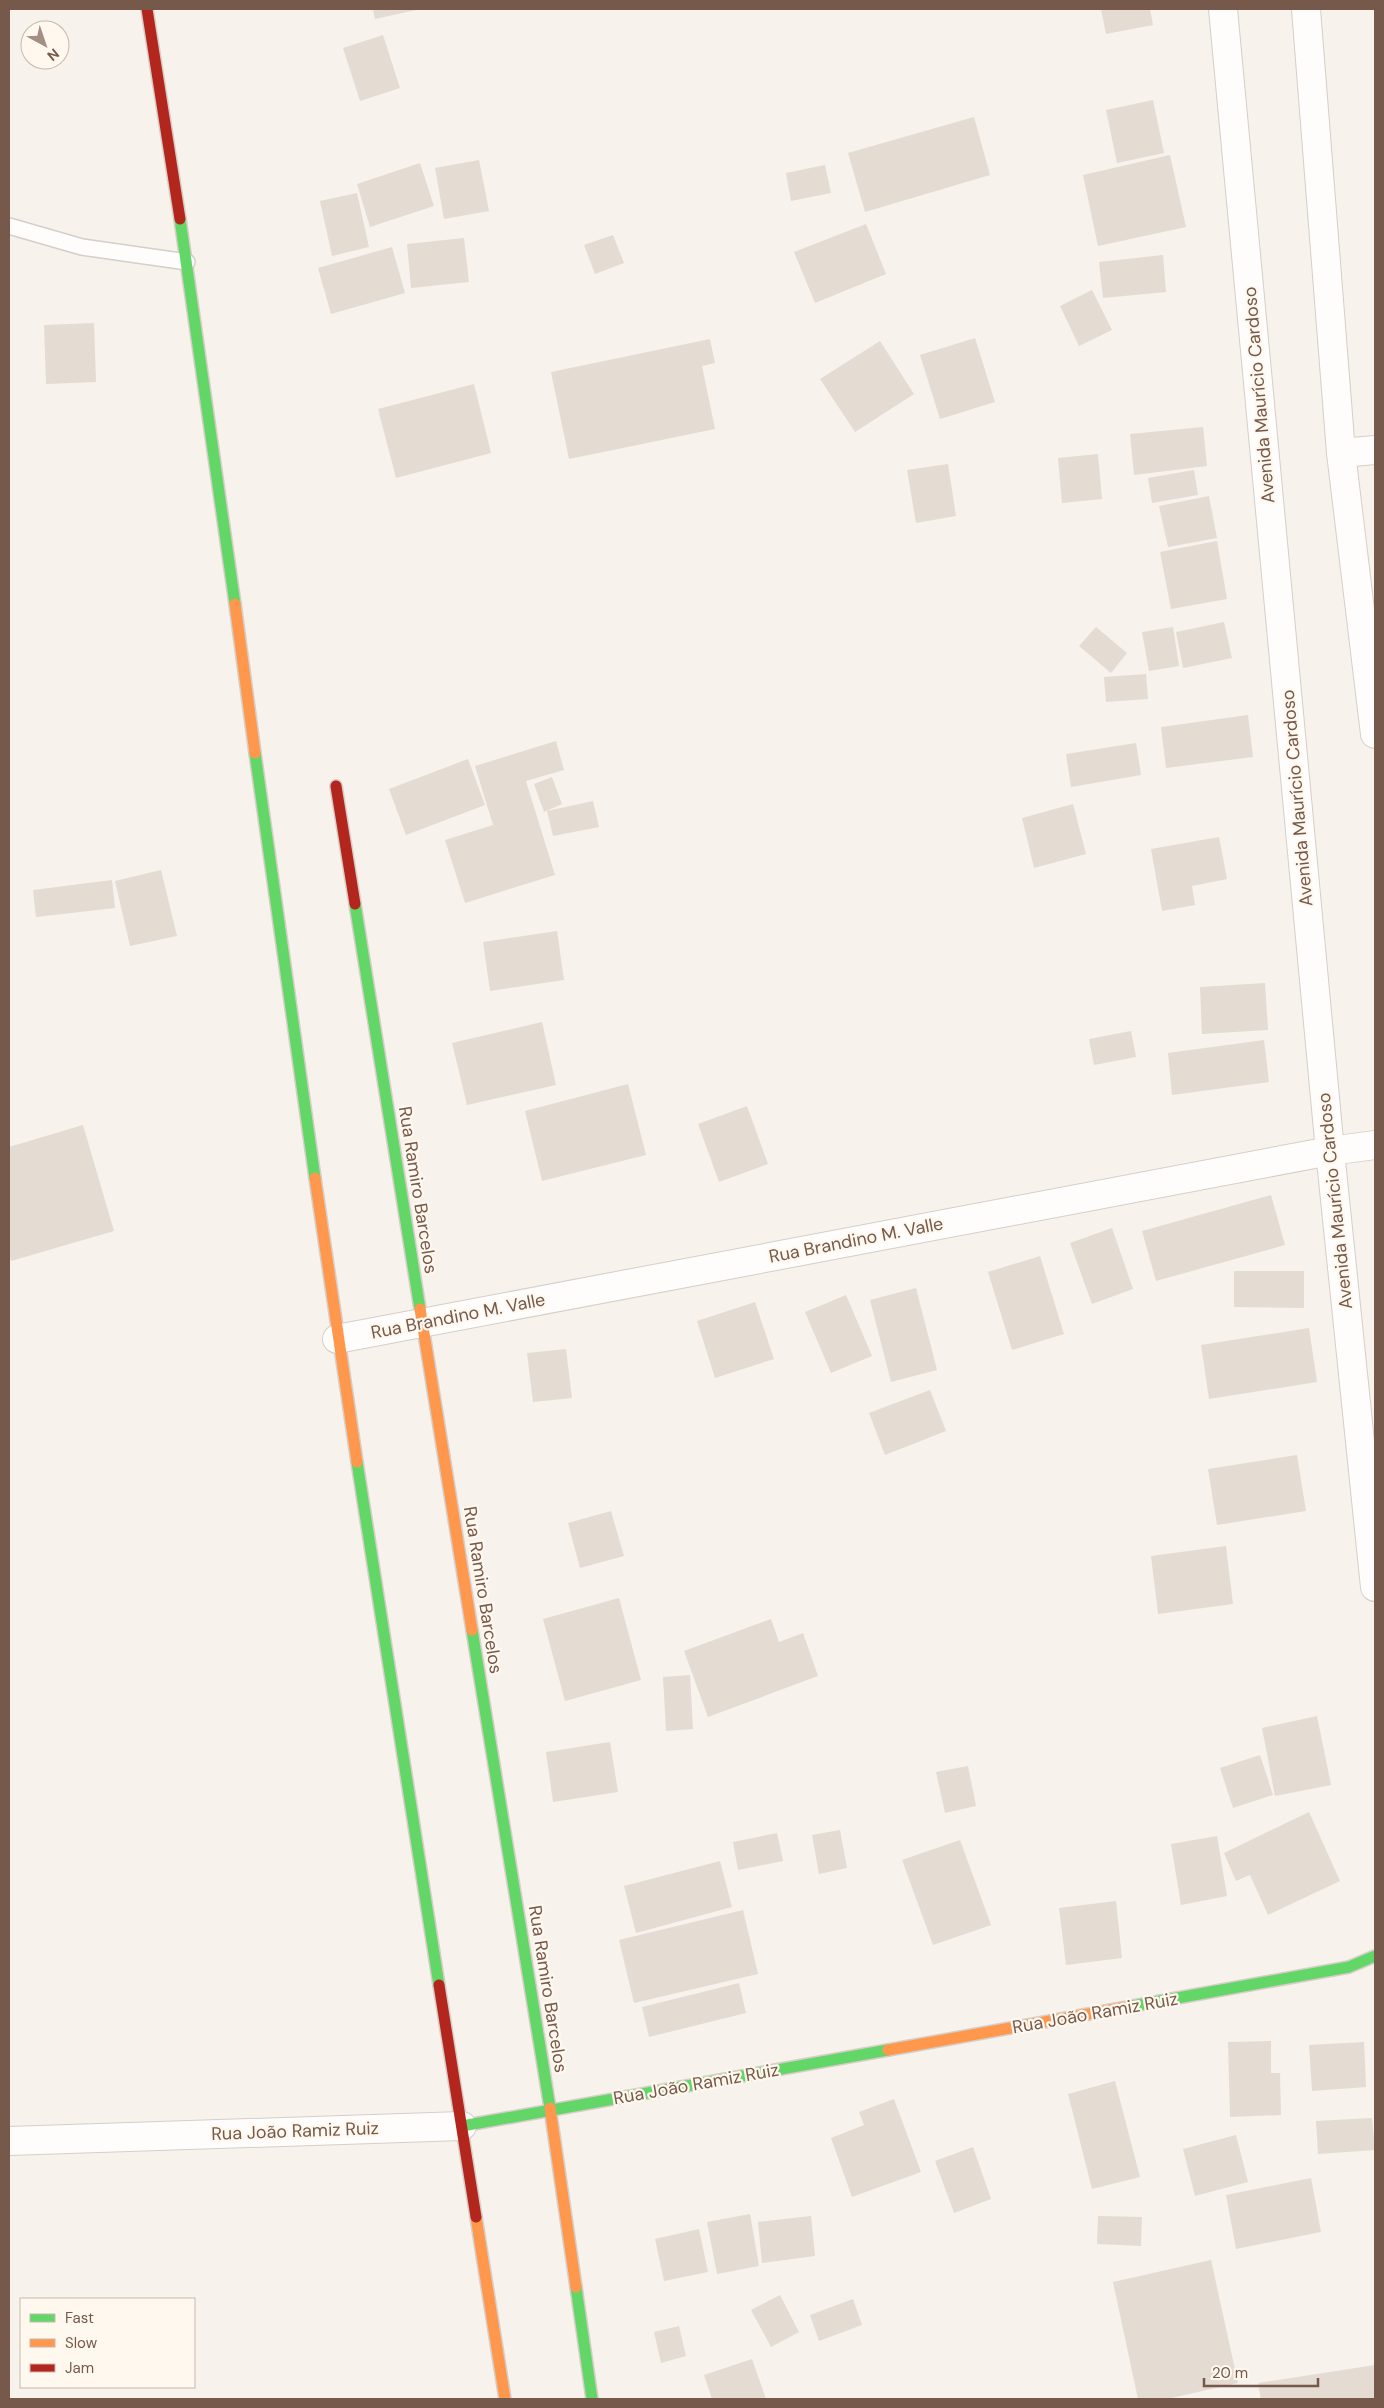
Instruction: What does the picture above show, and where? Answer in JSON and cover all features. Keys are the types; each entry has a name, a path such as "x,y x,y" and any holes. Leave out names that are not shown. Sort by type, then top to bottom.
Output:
{"street":[{"path":"147,9 187,262 337,1339 505,2399"},
{"name":"Avenida Maurício Cardoso","path":"1223,9 1330,1151 1375,1587"},
{"path":"1306,9 1341,453 1375,734"},
{"path":"1341,453 1375,450"},
{"name":"Rua Ramiro Barcelos","path":"336,786 421,1322 550,2110 592,2399"},
{"name":"Rua Brandino M. Valle","path":"337,1339 1330,1151 1375,1145"},
{"name":"Rua João Ramiz Ruiz","path":"9,2141 462,2126 1349,1967 1375,1956"}],"lane":[{"path":"9,226 82,247 187,262"}],"building":[{"path":"373,9 416,9 416,10 375,19"},
{"path":"1101,9 1150,9 1153,25 1106,34"},
{"path":"383,35 400,88 360,101 343,48"},
{"path":"1153,100 1164,153 1117,163 1106,110"},
{"path":"974,117 990,175 865,212 848,153"},
{"path":"1170,155 1186,227 1098,246 1083,175"},
{"path":"479,160 489,211 444,219 435,168"},
{"path":"420,163 434,206 370,227 357,184"},
{"path":"825,165 831,193 791,201 786,173"},
{"path":"357,193 369,247 332,256 320,201"},
{"path":"866,224 886,274 815,303 794,252"},
{"path":"613,235 624,263 595,274 584,245"},
{"path":"464,238 469,282 411,288 407,244"},
{"path":"392,247 405,293 331,314 318,268"},
{"path":"1163,255 1166,292 1103,298 1099,262"},
{"path":"1092,290 1112,330 1079,346 1060,306"},
{"path":"94,323 96,382 46,384 44,325"},
{"path":"975,338 995,402 940,419 920,355"},
{"path":"710,339 715,363 702,366 715,429 569,459 551,372"},
{"path":"880,341 914,394 855,432 820,379"},
{"path":"474,384 491,453 396,478 378,409"},
{"path":"1203,427 1207,466 1134,475 1130,434"},
{"path":"1098,454 1102,499 1062,503 1058,458"},
{"path":"948,464 956,516 916,523 907,470"},
{"path":"1194,470 1198,495 1152,503 1148,478"},
{"path":"1209,496 1217,538 1168,547 1159,506"},
{"path":"1217,541 1227,599 1171,609 1160,552"},
{"path":"1224,622 1232,658 1183,668 1176,632"},
{"path":"1096,627 1127,653 1111,673 1079,646"},
{"path":"1173,627 1179,666 1149,671 1142,632"},
{"path":"1146,674 1148,699 1106,702 1104,677"},
{"path":"1248,715 1253,757 1166,768 1161,727"},
{"path":"556,741 564,770 526,781 555,875 465,903 445,840 493,825 475,766"},
{"path":"1136,743 1141,775 1071,787 1066,754"},
{"path":"468,759 485,805 406,835 389,789"},
{"path":"552,777 562,804 544,812 534,784"},
{"path":"593,801 599,827 553,836 547,811"},
{"path":"1073,804 1086,854 1034,868 1022,818"},
{"path":"1219,837 1227,879 1192,886 1195,905 1162,911 1151,849"},
{"path":"161,870 177,936 130,946 115,881"},
{"path":"112,880 115,908 36,917 33,890"},
{"path":"557,931 564,980 490,991 483,942"},
{"path":"1265,983 1268,1030 1202,1034 1200,987"},
{"path":"542,1022 556,1085 467,1105 452,1043"},
{"path":"1131,1031 1136,1057 1094,1065 1089,1039"},
{"path":"1264,1040 1269,1082 1172,1095 1168,1053"},
{"path":"628,1084 646,1155 542,1181 525,1111"},
{"path":"747,1106 768,1164 719,1182 698,1124"},
{"path":"83,1125 114,1231 11,1261 9,1253 9,1147"},
{"path":"1271,1195 1285,1245 1156,1281 1142,1231"},
{"path":"1112,1228 1133,1289 1092,1304 1070,1243"},
{"path":"1040,1256 1064,1334 1012,1350 988,1272"},
{"path":"1234,1271 1304,1271 1304,1308 1234,1307"},
{"path":"916,1288 937,1370 891,1382 870,1300"},
{"path":"846,1295 872,1356 831,1373 805,1312"},
{"path":"755,1302 774,1359 715,1378 697,1321"},
{"path":"1309,1328 1317,1382 1209,1399 1201,1345"},
{"path":"566,1349 572,1398 533,1402 527,1353"},
{"path":"930,1390 946,1431 885,1455 869,1413"},
{"path":"1297,1455 1306,1511 1217,1525 1208,1469"},
{"path":"611,1511 624,1556 580,1568 568,1523"},
{"path":"1226,1546 1233,1604 1158,1614 1151,1556"},
{"path":"619,1598 641,1680 565,1701 543,1619"},
{"path":"771,1619 779,1642 803,1633 818,1676 708,1717 684,1651"},
{"path":"690,1675 693,1729 666,1731 663,1677"},
{"path":"1317,1716 1331,1785 1275,1796 1262,1728"},
{"path":"610,1742 618,1792 553,1802 546,1752"},
{"path":"1260,1755 1273,1795 1233,1808 1220,1768"},
{"path":"968,1766 976,1806 945,1813 936,1772"},
{"path":"1309,1812 1340,1881 1268,1915 1250,1875 1236,1881 1224,1853"},
{"path":"840,1830 847,1868 819,1874 812,1835"},
{"path":"777,1833 783,1861 738,1870 733,1842"},
{"path":"1217,1836 1227,1896 1181,1905 1171,1844"},
{"path":"960,1840 991,1925 933,1945 902,1860"},
{"path":"720,1861 732,1907 636,1933 624,1886"},
{"path":"1116,1901 1122,1958 1066,1965 1059,1908"},
{"path":"743,1910 758,1974 634,2003 619,1940"},
{"path":"739,1983 746,2013 649,2037 642,2007"},
{"path":"1271,2041 1271,2073 1280,2073 1281,2115 1230,2117 1228,2042"},
{"path":"1364,2042 1366,2087 1312,2091 1309,2045"},
{"path":"1115,2081 1140,2177 1092,2189 1068,2094"},
{"path":"894,2099 921,2172 852,2197 831,2138 864,2125 859,2112"},
{"path":"1372,2118 1375,2150 1318,2154 1316,2121"},
{"path":"1236,2135 1248,2182 1195,2196 1183,2149"},
{"path":"973,2147 991,2199 954,2213 935,2161"},
{"path":"1311,2178 1321,2232 1236,2249 1226,2195"},
{"path":"750,2214 759,2266 717,2274 707,2222"},
{"path":"811,2216 815,2256 762,2263 758,2222"},
{"path":"1098,2216 1142,2217 1141,2246 1097,2244"},
{"path":"699,2229 708,2272 664,2281 655,2239"},
{"path":"1211,2260 1238,2383 1167,2399 1138,2399 1113,2282"},
{"path":"780,2295 799,2332 771,2347 751,2310"},
{"path":"853,2299 862,2325 819,2341 810,2315"},
{"path":"679,2326 686,2356 661,2363 654,2332"},
{"path":"752,2359 766,2399 712,2399 704,2375"},
{"path":"1375,2365 1375,2399 1261,2399 1258,2383"}],"traffic: fast":[{"path":"180,219 235,604"},
{"path":"255,753 315,1178"},
{"path":"355,904 420,1309"},
{"path":"357,1462 439,1985"},
{"path":"472,1630 550,2108"},
{"path":"1133,2006 1349,1967 1375,1956"},
{"path":"462,2126 888,2050"},
{"path":"576,2287 592,2399"}],"traffic: slow":[{"path":"235,604 255,753"},
{"path":"315,1178 357,1462"},
{"path":"420,1309 472,1630"},
{"path":"888,2050 1133,2006"},
{"path":"550,2108 576,2287"},
{"path":"476,2217 505,2399"}],"traffic: jam":[{"path":"147,9 180,219"},
{"path":"336,786 355,904"},
{"path":"439,1985 476,2217"}]}
